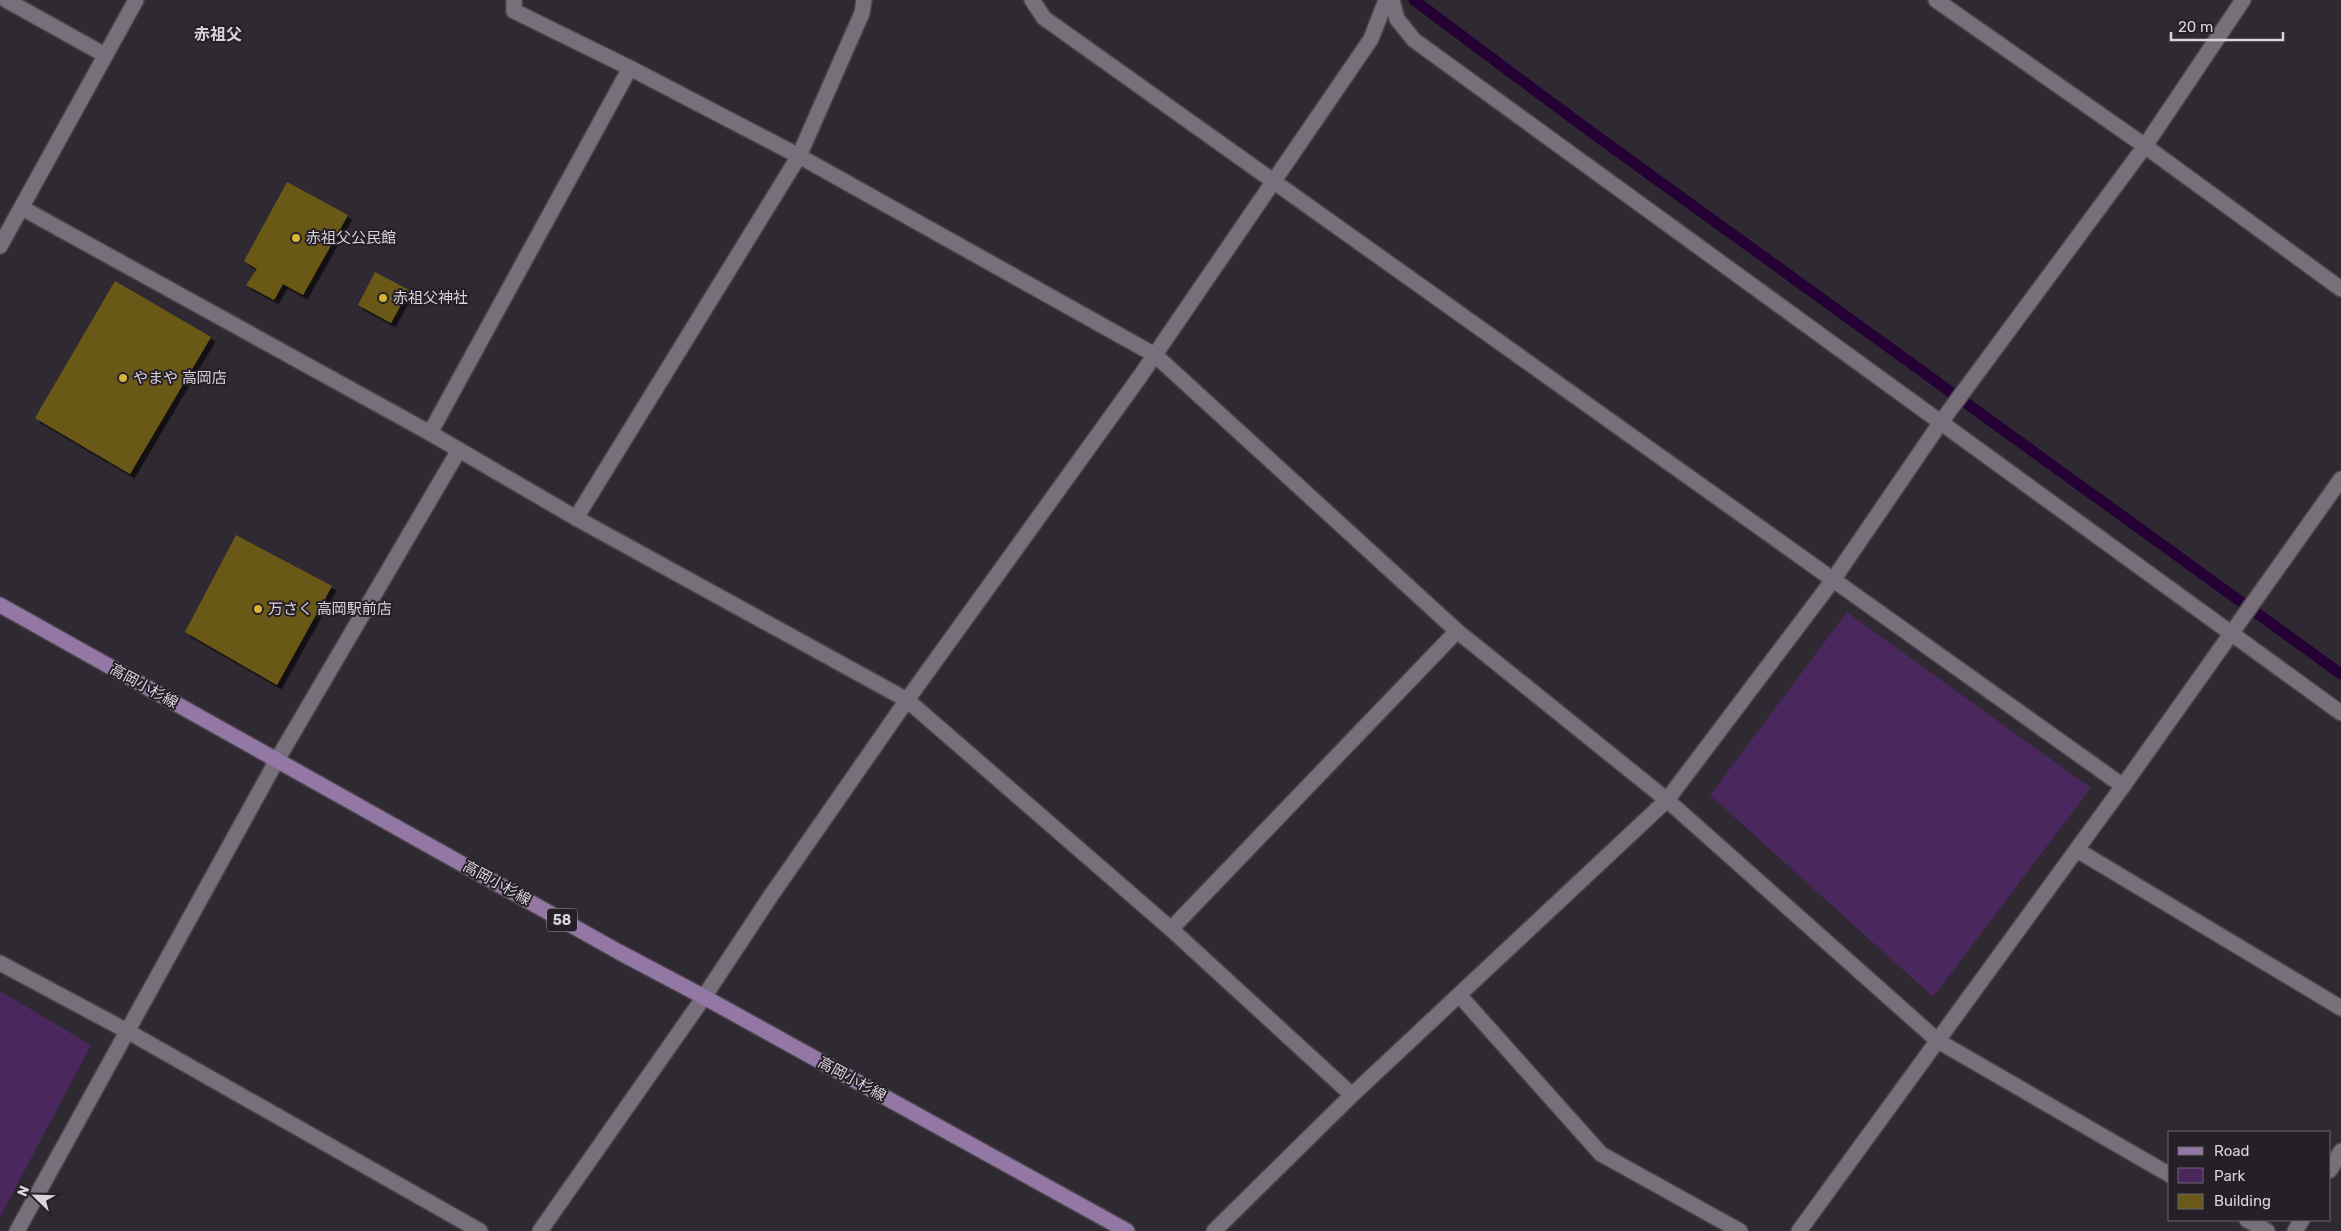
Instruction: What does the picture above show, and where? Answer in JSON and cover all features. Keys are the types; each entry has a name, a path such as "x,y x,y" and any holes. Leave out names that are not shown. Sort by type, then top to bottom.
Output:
{"main road":[{"name":"高岡小杉線","path":"0,605 611,947 1127,1231"}],"street":[{"path":"6,0 105,55"},
{"path":"0,246 136,0"},
{"path":"514,0 514,11 630,68 799,156 1155,355 1457,631 1667,800 1938,1041 2168,1174"},
{"path":"576,518 799,156 862,13 864,0"},
{"path":"1032,0 1044,18 2123,786"},
{"path":"540,1231 704,997 770,897 907,700 1155,355 1371,39 1386,0"},
{"path":"1392,0 1397,19 1414,40 1943,420 2341,713"},
{"path":"1936,0 2145,146 2341,289"},
{"path":"1214,1231 1352,1095 1460,996 1667,800 1833,580 1943,420 2145,146 2243,0"},
{"path":"430,433 630,68"},
{"path":"22,208 430,433 576,518 907,700 1171,930 1352,1095"},
{"path":"17,1231 277,760 459,450"},
{"path":"1799,1231 2077,850 2341,479"},
{"path":"1171,930 1457,631"},
{"path":"2077,850 2341,1008"},
{"path":"0,962 127,1031 480,1231"},
{"path":"1460,996 1601,1154 1740,1231"},
{"path":"2331,1168 2341,1151"},
{"path":"2249,1221 2267,1231"}],"green space":[{"path":"1847,612 2091,788 1933,997 1710,795"},
{"path":"0,991 91,1045 0,1217"}],"building":[{"name":"赤祖父公民館","path":"287,182 348,215 303,295 283,284 274,300 246,285 257,269 244,261"},
{"name":"赤祖父神社","path":"375,272 409,290 391,323 358,305"},
{"name":"やまや 高岡店","path":"115,281 211,337 130,474 35,418"},
{"name":"万さく 高岡駅前店","path":"236,535 332,586 277,685 185,632"}],"waterway":[{"path":"1414,0 1591,132 2341,674"}],"place":[{"name":"赤祖父公民館","path":"296,238"},
{"name":"赤祖父神社","path":"383,298"},
{"name":"やまや 高岡店","path":"123,378"},
{"name":"万さく 高岡駅前店","path":"258,609"}],"district":[{"name":"赤祖父","path":"218,34"}]}
